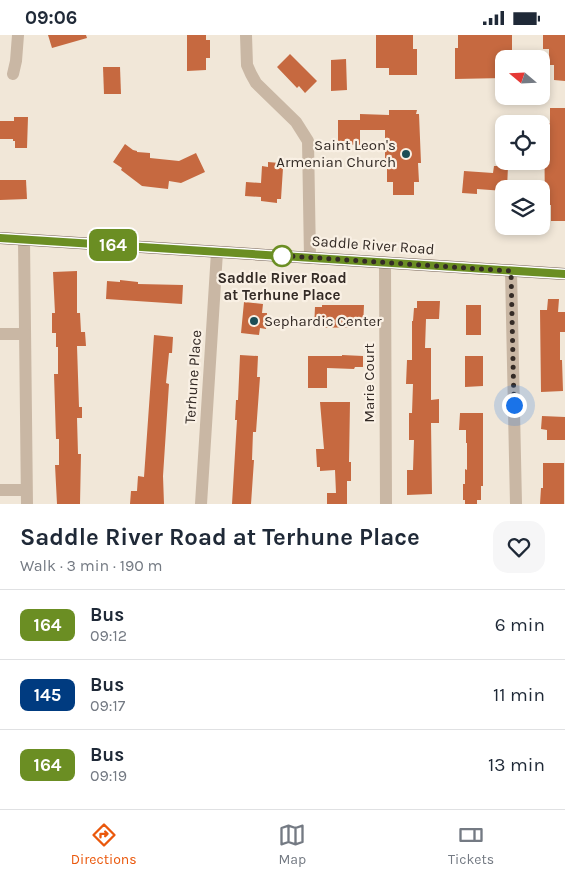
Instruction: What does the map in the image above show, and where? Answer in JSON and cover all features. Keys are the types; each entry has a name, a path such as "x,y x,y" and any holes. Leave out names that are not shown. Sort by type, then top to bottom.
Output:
{"main road":[{"name":"Saddle River Road","path":"0,238 565,274"}],"street":[{"path":"13,74 18,35"},
{"path":"246,35 247,65 256,83 296,121 308,141 310,257"},
{"path":"24,239 26,504"},
{"name":"Terhune Place","path":"201,504 217,252"},
{"name":"Marie Court","path":"385,263 386,504"},
{"path":"511,271 516,504"},
{"path":"0,334 25,334"},
{"path":"0,490 26,490"}],"building":[{"path":"48,35 86,35 87,38 52,48"},
{"path":"187,35 206,35 206,40 210,40 210,58 206,58 206,70 187,71"},
{"path":"376,35 413,35 413,49 417,49 417,75 389,75 389,68 376,68"},
{"path":"458,35 512,35 512,50 495,50 495,78 455,79 455,48 458,48"},
{"path":"543,35 565,35 565,81 554,80 554,65 550,65 550,50 543,49"},
{"path":"290,54 317,81 305,93 299,86 297,88 277,67"},
{"path":"346,59 347,90 331,91 331,60"},
{"path":"103,67 120,67 121,94 104,94"},
{"path":"550,108 565,108 565,221 551,221 550,180 545,180 545,170 550,170"},
{"path":"389,110 417,110 416,114 419,114 421,163 418,163 419,182 414,182 414,195 393,195 393,182 387,182 385,130 360,130 360,145 345,144 345,141 338,141 338,120 360,120 360,114 389,115"},
{"path":"14,117 28,117 27,148 15,148 15,141 13,139 0,139 0,121 14,121"},
{"path":"125,144 137,152 150,153 150,158 179,161 196,153 205,172 181,183 169,181 168,189 142,186 113,162"},
{"path":"268,162 279,163 279,168 283,168 281,199 277,199 277,203 261,201 261,197 245,196 246,182 261,183 262,166 268,167"},
{"path":"494,166 495,170 508,170 507,180 495,180 495,190 477,189 477,194 462,193 464,171 493,173"},
{"path":"0,180 26,180 27,199 0,200"},
{"path":"77,271 77,313 80,313 81,332 85,332 86,346 77,346 79,407 82,407 82,418 77,418 78,454 81,454 80,504 57,504 55,465 59,465 59,439 56,439 54,374 58,374 58,347 56,347 56,333 52,333 52,313 55,313 53,272"},
{"path":"120,280 138,282 138,284 183,285 182,304 106,299 107,281 120,282"},
{"path":"548,299 559,299 558,312 565,312 565,332 560,332 563,391 541,392 540,310 547,310"},
{"path":"417,301 440,301 439,319 426,319 425,348 431,348 431,400 439,399 439,423 431,423 432,494 407,495 407,470 413,470 414,440 409,440 409,413 412,413 413,384 406,384 407,360 412,360 412,321 414,308 417,308"},
{"name":"Sephardic Center","path":"244,302 263,304 262,313 267,313 266,329 260,328 259,335 241,333"},
{"path":"322,305 364,305 363,327 314,328 315,307 322,307"},
{"path":"466,305 481,305 481,335 466,335"},
{"path":"154,335 173,337 172,353 169,353 166,383 169,384 163,476 164,504 130,504 131,491 137,491 138,476 144,477"},
{"path":"240,355 258,356 257,377 260,377 256,432 253,432 252,460 254,460 251,504 232,504 237,420 235,420 236,400 238,400"},
{"path":"308,356 363,356 363,367 355,367 354,369 327,368 327,388 308,388"},
{"path":"465,356 483,356 483,386 465,387"},
{"path":"320,402 350,402 349,462 351,462 351,481 347,481 347,504 327,504 327,493 336,493 335,470 320,471 320,467 317,467 316,449 324,449"},
{"path":"460,413 483,413 483,486 481,486 481,500 477,500 477,504 465,504 465,500 463,500 465,469 467,470 467,443 466,430 459,430"},
{"path":"542,416 565,417 565,440 547,440 547,430 541,429"},
{"path":"543,463 564,463 564,504 540,504 541,488 543,488"}],"bus line":[{"name":"164","path":"0,238 565,274"}],"place":[{"name":"Saint Leon's Armenian Church","path":"406,154"},
{"name":"Saddle River Road at Terhune Place","path":"282,256"},
{"name":"Sephardic Center","path":"254,321"}],"route":[{"path":"282,256 274,255 511,271 514,405"}]}
